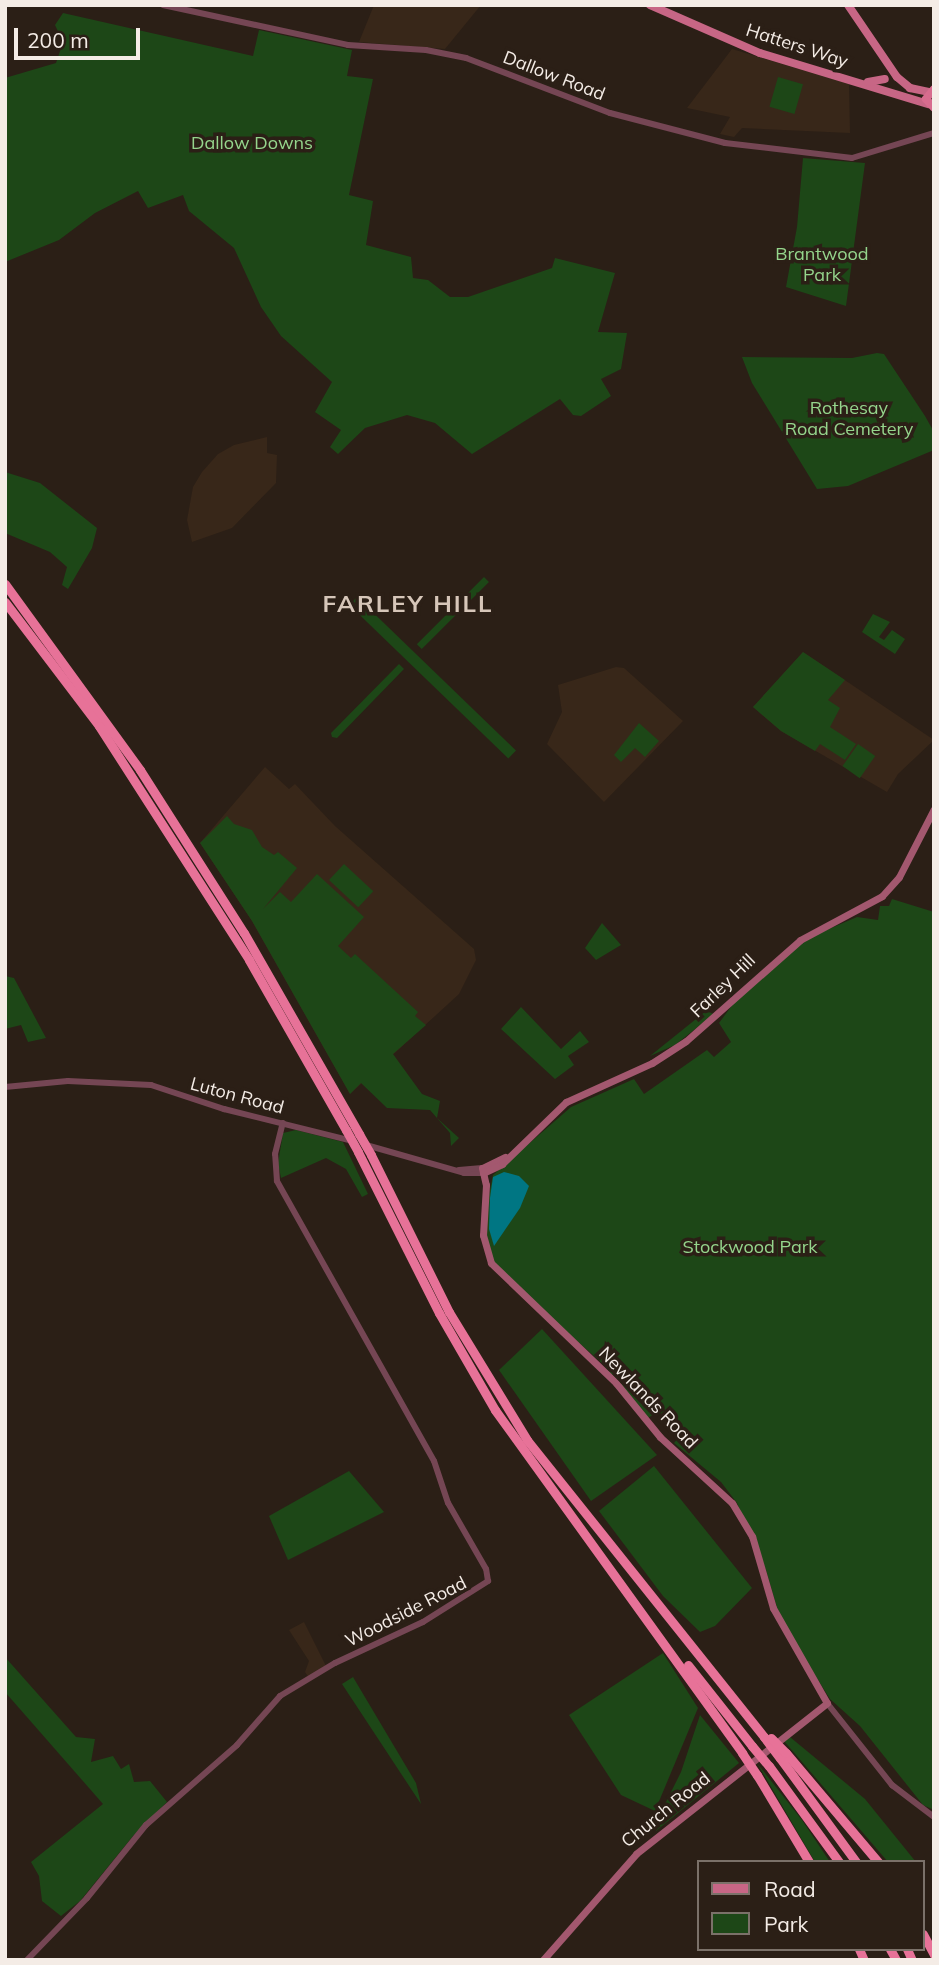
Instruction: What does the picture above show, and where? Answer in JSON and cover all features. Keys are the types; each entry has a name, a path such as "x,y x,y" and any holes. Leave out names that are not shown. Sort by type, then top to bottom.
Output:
{"highway":[{"path":"931,90 931,108"},
{"path":"5,584 140,770 244,933 359,1134 449,1312 527,1440 710,1669 876,1860"},
{"path":"5,602 99,726 249,960 346,1130 439,1313 495,1410 743,1753 808,1860"},
{"path":"582,1532 769,1766 838,1860"},
{"path":"783,1756 855,1860"},
{"path":"925,1938 934,1955"}],"main road":[{"name":"Hatters Way","path":"650,5 760,53 893,92 931,108"},
{"path":"845,5 897,77 910,88 931,90"},
{"path":"845,5 886,65 885,85 893,92"},
{"name":"Hatters Way","path":"858,82 897,77"},
{"name":"Farley Hill","path":"482,1170 495,1168 566,1102 652,1063 686,1041 800,940 888,891 934,809"},
{"name":"Farley Hill","path":"482,1170 505,1157"},
{"path":"486,1185 495,1168"},
{"name":"Newlands Road","path":"482,1170 486,1185 483,1235 491,1263 617,1383 660,1437 732,1503 752,1536 773,1608 827,1703"},
{"name":"Church Road","path":"543,1960 636,1854 827,1703"}],"street":[{"name":"Dallow Road","path":"163,5 348,45 464,57 610,113 725,143 852,158 933,132"},
{"name":"Luton Road","path":"5,1087 68,1081 151,1084 457,1170 482,1170"},
{"name":"Woodside Road","path":"27,1960 87,1898 146,1825 237,1745 280,1696 335,1663 423,1622 488,1581 486,1569 449,1503 434,1461 277,1181 275,1154 283,1123"},
{"name":"Newlands Road","path":"827,1703 892,1785 934,1816"}],"shaded area":[{"path":"374,5 481,5 445,49 359,42"},
{"path":"732,49 849,84 850,133 742,128 734,137 720,134 730,117 687,108"},
{"path":"267,437 267,453 277,455 276,483 232,528 192,542 187,520 193,487 202,472 218,454 234,445"},
{"path":"803,652 934,740 898,774 887,792 781,731 753,707"},
{"path":"616,667 624,668 683,721 604,802 547,744 562,712 558,685"},
{"path":"265,767 289,789 295,784 335,826 474,949 476,960 459,994 350,1094 252,921 200,843"},
{"path":"304,1622 326,1666 309,1678 305,1672 309,1661 289,1630"}],"green space":[{"name":"Dallow Downs","path":"63,13 253,56 259,30 352,50 347,76 373,79 349,195 373,201 366,245 411,257 413,278 428,280 450,297 468,297 552,268 555,258 615,273 598,332 627,333 621,369 601,379 611,396 581,416 573,415 560,399 472,454 435,423 407,415 365,428 338,454 330,447 341,430 315,412 332,382 281,336 261,307 234,248 189,211 183,195 148,208 138,191 95,213 59,240 5,262 5,78 56,63 63,42 55,25"},
{"path":"778,77 803,84 794,114 769,107"},
{"name":"Brantwood Park","path":"803,158 865,163 846,306 786,287 797,227"},
{"name":"Rothesay Road Cemetery","path":"884,354 925,416 934,432 934,450 848,486 817,489 752,383 742,357 852,358"},
{"path":"5,472 40,483 97,528 92,548 68,589 62,585 67,567 50,552 5,533"},
{"path":"484,577 489,582 422,649 417,644"},
{"path":"357,597 516,751 508,758 349,605"},
{"path":"873,614 890,622 879,637 884,640 892,630 905,639 895,654 862,632"},
{"path":"803,652 845,680 828,700 840,708 830,727 856,744 845,760 820,744 815,751 781,731 753,707"},
{"path":"399,664 404,669 337,738 332,737 331,733"},
{"path":"639,723 659,741 645,757 635,748 621,762 614,755"},
{"path":"858,744 875,756 860,778 843,766"},
{"path":"227,816 234,824 252,830 262,847 274,855 278,852 297,868 263,909 280,892 291,902 317,874 364,917 338,946 351,958 355,954 418,1012 415,1016 426,1025 393,1054 422,1094 440,1101 437,1118 459,1138 451,1146 450,1133 430,1110 387,1108 361,1083 350,1094 252,921 200,843"},
{"path":"344,864 373,891 358,907 329,880"},
{"name":"Stockwood Park","path":"892,899 934,912 934,1810 923,1805 860,1726 830,1699 781,1621 766,1570 737,1503 721,1482 674,1443 679,1437 657,1412 648,1418 603,1364 522,1292 489,1257 484,1220 493,1175 571,1107 634,1079 644,1094 707,1050 714,1057 731,1042 719,1023 742,992 801,941 857,917 878,920 880,906 889,906"},
{"path":"602,923 621,945 596,960 585,948"},
{"path":"5,976 14,978 46,1038 28,1042 21,1025 5,1029"},
{"path":"521,1007 561,1049 580,1031 589,1042 568,1056 574,1065 555,1079 501,1029"},
{"path":"706,1011 714,1014 675,1045 650,1056"},
{"path":"296,1130 343,1142 368,1194 362,1197 346,1169 326,1158 281,1178 278,1163 283,1133"},
{"path":"542,1329 657,1455 591,1501 499,1370"},
{"path":"654,1466 752,1588 715,1626 700,1632 663,1596 599,1511"},
{"path":"349,1471 384,1512 288,1560 269,1516"},
{"path":"663,1653 698,1708 655,1811 621,1795 569,1715"},
{"path":"5,1657 76,1737 95,1739 91,1762 113,1756 121,1769 129,1764 134,1782 150,1781 167,1802 133,1836 80,1901 61,1916 42,1901 39,1876 31,1862 103,1804 5,1692"},
{"path":"353,1677 416,1783 421,1804 342,1684"},
{"path":"700,1715 739,1763 656,1831 656,1822 681,1772"},
{"path":"790,1737 865,1799 914,1860 886,1860 784,1741"},
{"path":"757,1763 802,1820 829,1860 814,1860"}],"water":[{"path":"504,1172 519,1176 529,1186 520,1208 494,1246 489,1229 490,1198 493,1177"}],"district":[{"name":"FARLEY HILL","path":"408,604"}]}
